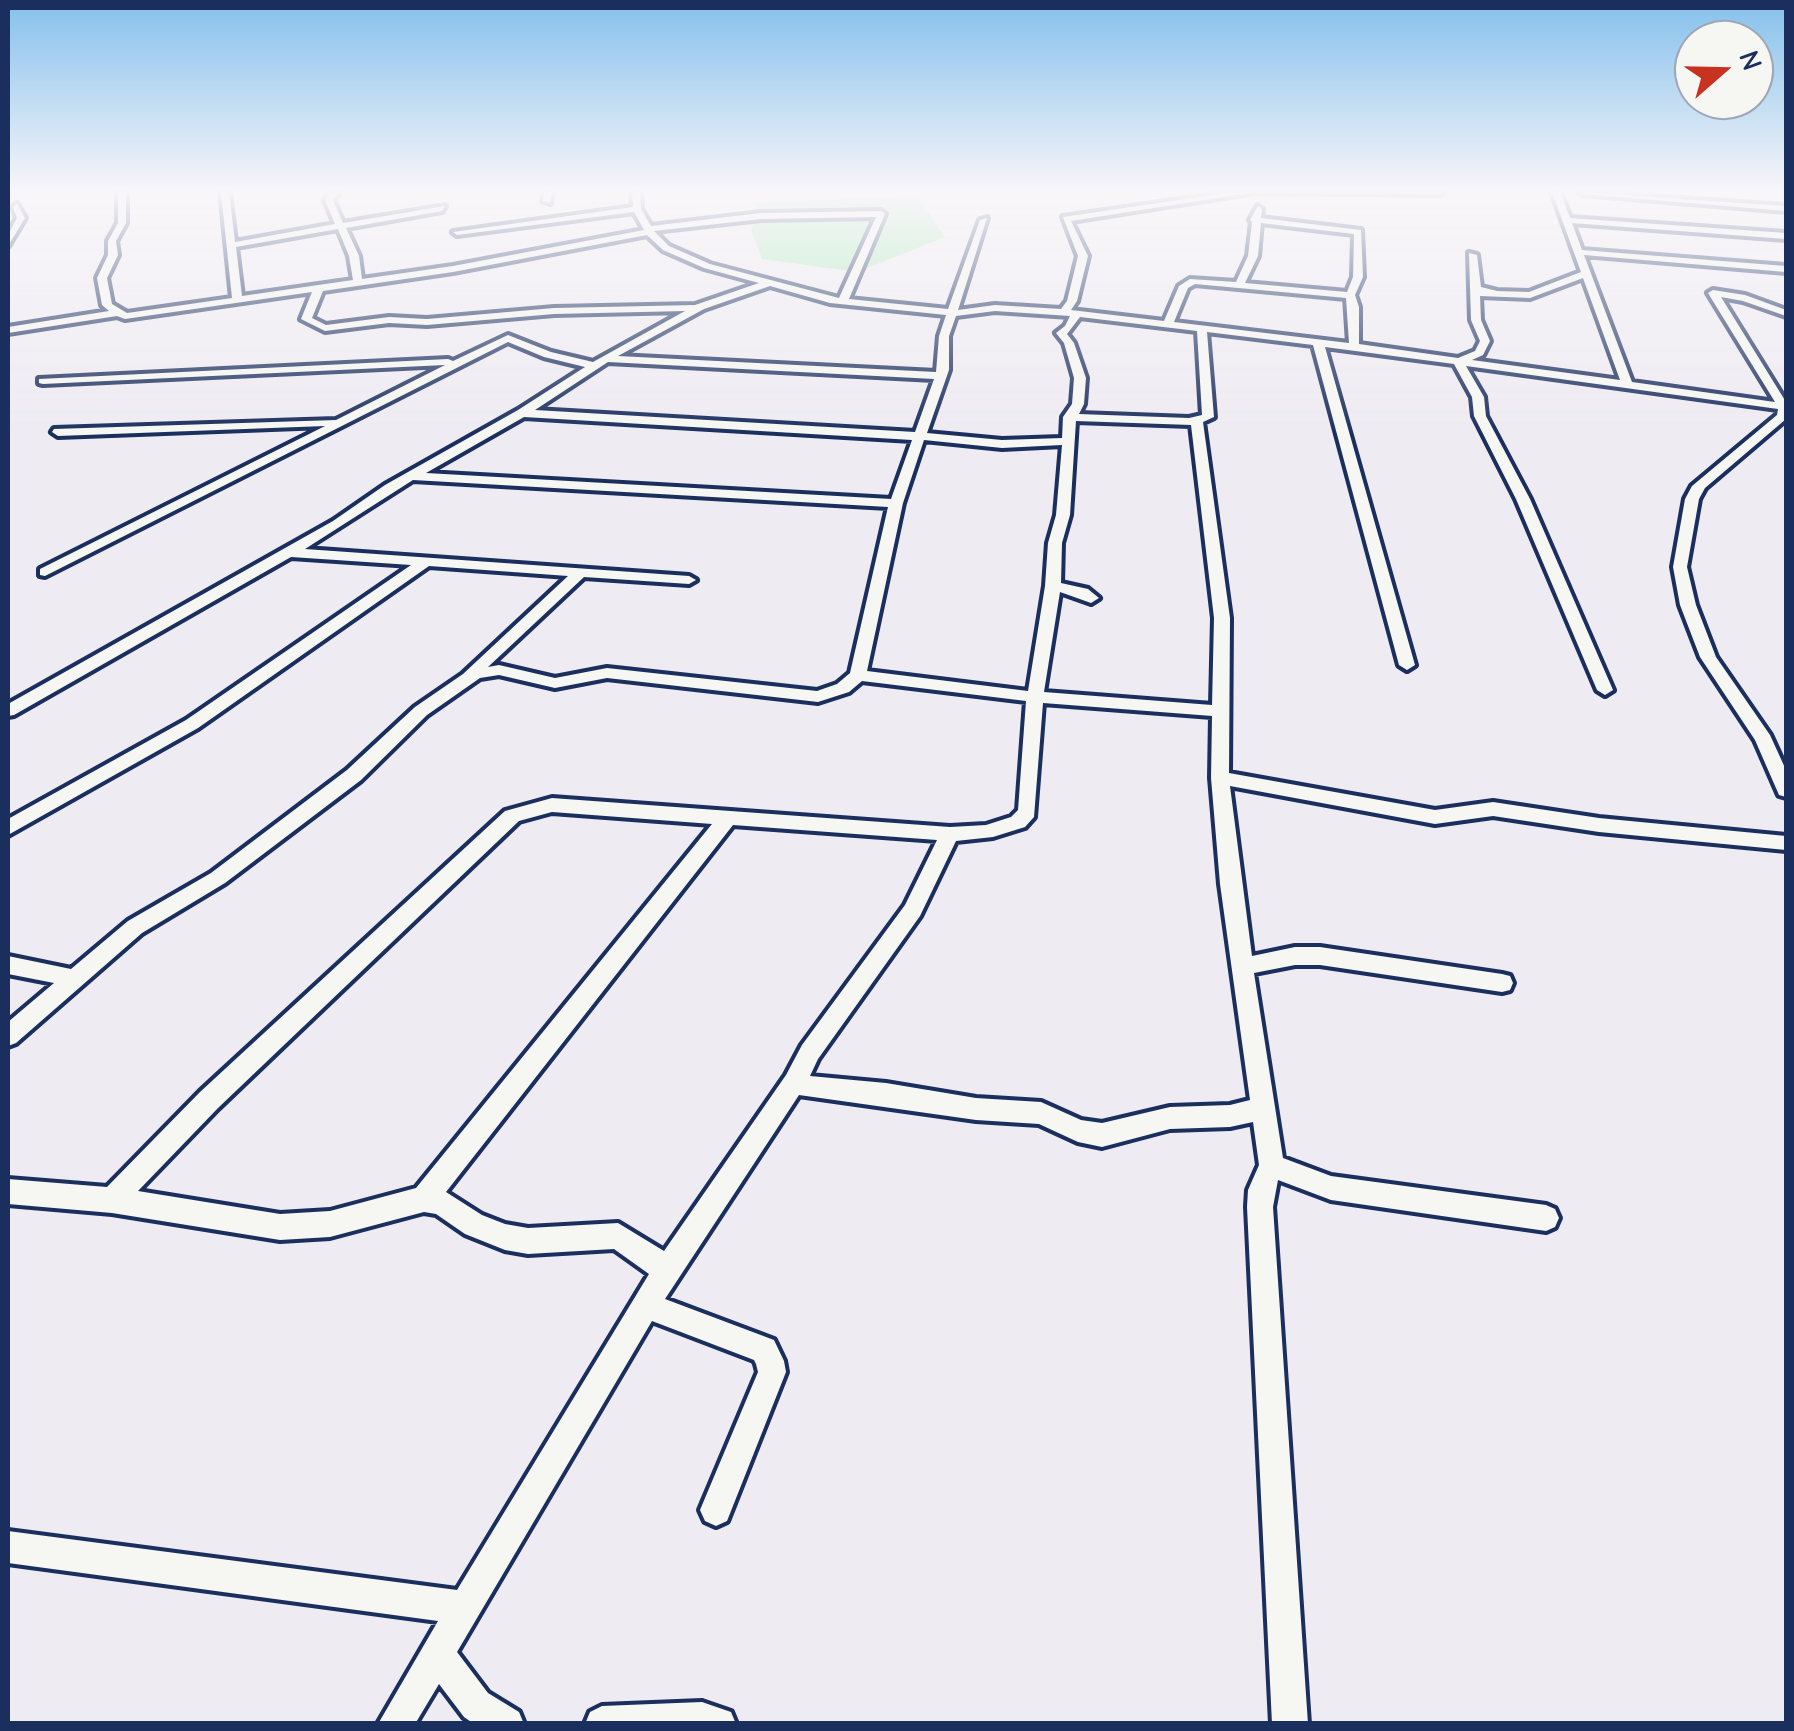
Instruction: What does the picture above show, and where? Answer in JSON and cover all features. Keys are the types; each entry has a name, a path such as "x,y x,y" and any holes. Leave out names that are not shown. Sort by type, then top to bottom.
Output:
{"street":[{"path":"104,273 104,297 114,313"},
{"path":"234,273 237,299"},
{"path":"357,273 358,282"},
{"path":"8,330 114,313 126,316 160,312 419,273"},
{"path":"733,273 843,301 955,313 995,308 1070,313 1318,342 1785,407"},
{"path":"843,301 855,273"},
{"path":"466,678 499,670 555,683 607,673 818,697 836,693 858,676 896,503 940,376 944,336 968,273"},
{"path":"112,1200 209,1100 512,816 552,805 950,834 1003,828 1027,812 1035,698 1053,586 1069,416 1078,404 1080,378 1062,333 1069,328 1079,273"},
{"path":"1240,284 1245,273"},
{"path":"1354,347 1354,307 1350,295 1358,273"},
{"path":"1474,273 1476,289 1530,294"},
{"path":"1458,362 1479,354 1485,341 1476,320 1475,293 1530,294 1586,273 1627,385"},
{"path":"1167,325 1188,283 1204,280 1350,295"},
{"path":"8,711 338,524 410,476 522,413 601,362 700,308 766,284"},
{"path":"322,287 312,299 306,319 325,328 521,312 700,308"},
{"path":"1786,313 1745,298 1713,292 1785,407 1784,416 1700,486 1692,499 1680,567 1688,605 1708,657 1764,738 1786,790"},
{"path":"1069,416 1198,422 1208,416 1202,331"},
{"path":"45,572 508,338 548,355 601,362 940,376"},
{"path":"1318,342 1407,666"},
{"path":"44,381 460,361"},
{"path":"1458,362 1478,397 1480,416 1523,499 1605,690"},
{"path":"522,413 1002,444 1069,442"},
{"path":"58,432 338,422"},
{"path":"1198,422 1222,618 1220,778 1242,967 1272,1166 1260,1206 1290,1724"},
{"path":"410,476 896,503"},
{"path":"286,552 689,580"},
{"path":"8,828 192,724 427,562"},
{"path":"8,1036 134,927 218,878 354,775 420,711 466,678 581,572"},
{"path":"1053,586 1083,592 1090,598"},
{"path":"858,676 1035,698 1220,710"},
{"path":"1220,778 1435,817 1494,809 1598,825 1786,843"},
{"path":"424,1199 726,820"},
{"path":"395,1724 667,1270 794,1082 810,1052 914,910 950,834"},
{"path":"1242,967 1320,956 1502,984"},
{"path":"8,965 73,978"},
{"path":"794,1082 824,1090 886,1094 976,1110 1026,1110 1078,1131 1102,1135 1170,1118 1230,1116 1263,1108"},
{"path":"1272,1166 1331,1188 1546,1218"},
{"path":"8,1191 112,1200 280,1227 330,1224 424,1199 442,1203 474,1226 505,1237 528,1241 618,1236 667,1270"},
{"path":"648,1306 764,1350 770,1361 772,1372 716,1510"},
{"path":"8,1547 467,1608"},
{"path":"439,1656 476,1705 507,1724"},
{"path":"602,1724 702,1720 719,1724"}]}
